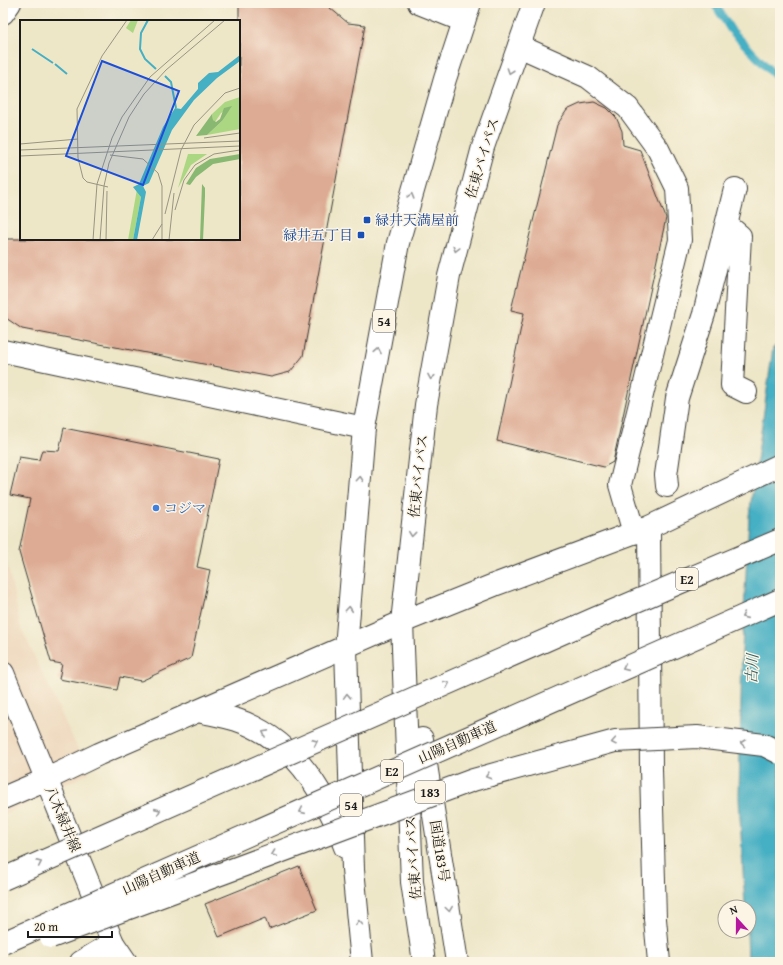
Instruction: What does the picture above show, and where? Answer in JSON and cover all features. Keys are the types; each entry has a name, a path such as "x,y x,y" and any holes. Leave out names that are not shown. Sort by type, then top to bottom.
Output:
{"main road":[{"path":"3,12 10,3"},
{"path":"419,3 467,12"},
{"name":"佐東バイパス","path":"424,962 412,882 402,622 426,405 449,276 483,147 533,6"},
{"name":"54","path":"362,962 353,868 346,648 364,428 398,243 445,78 467,12"},
{"path":"519,46 588,77 628,108 658,149 677,188 680,240 620,485 642,530 655,919 659,962"},
{"path":"667,486 666,475 677,398 704,314 735,189"},
{"path":"727,225 740,236 732,385 746,392"},
{"path":"3,351 364,428"},
{"path":"3,798 99,754 346,648 402,622 494,585 642,530 780,465"},
{"path":"594,619 780,529"},
{"name":"E2","path":"3,879 594,619 780,540"},
{"name":"山陽自動車道","path":"3,943 780,600"},
{"name":"国道183号","path":"402,622 457,962"},
{"name":"八木緑井線","path":"3,673 113,943 126,962"},
{"path":"198,711 237,720 269,735 301,765 319,790 336,822 353,868"},
{"path":"3,954 473,780 615,741 697,737 764,745 780,753"},
{"path":"81,962 113,943"},
{"path":"98,962 113,943"}],"shaded area":[{"path":"3,544 21,628 89,773 3,815"}],"water":[{"name":"古川","path":"780,343 780,962 748,962 747,939 757,939 757,899 745,899 739,798 742,649 749,516 773,348"}],"building":[{"path":"239,3 324,3 348,23 365,25 303,356 290,372 271,377 22,329 6,318 3,314 3,239 240,240"},
{"path":"594,102 607,108 616,117 622,131 623,145 640,150 666,218 613,462 604,467 497,441 524,313 511,310 557,125 567,110 580,104"},
{"path":"64,428 219,459 197,567 210,570 191,658 141,681 120,677 117,690 59,679 62,664 51,662 19,552 30,499 10,495 19,457 39,460 42,450 59,451"},
{"path":"299,866 317,910 269,929 265,918 219,937 205,904"}],"waterway":[{"path":"714,3 731,30 780,81"}],"place":[{"name":"緑井天満屋前","path":"367,220"},
{"name":"緑井五丁目","path":"361,235"},
{"name":"コジマ","path":"156,508"}]}
